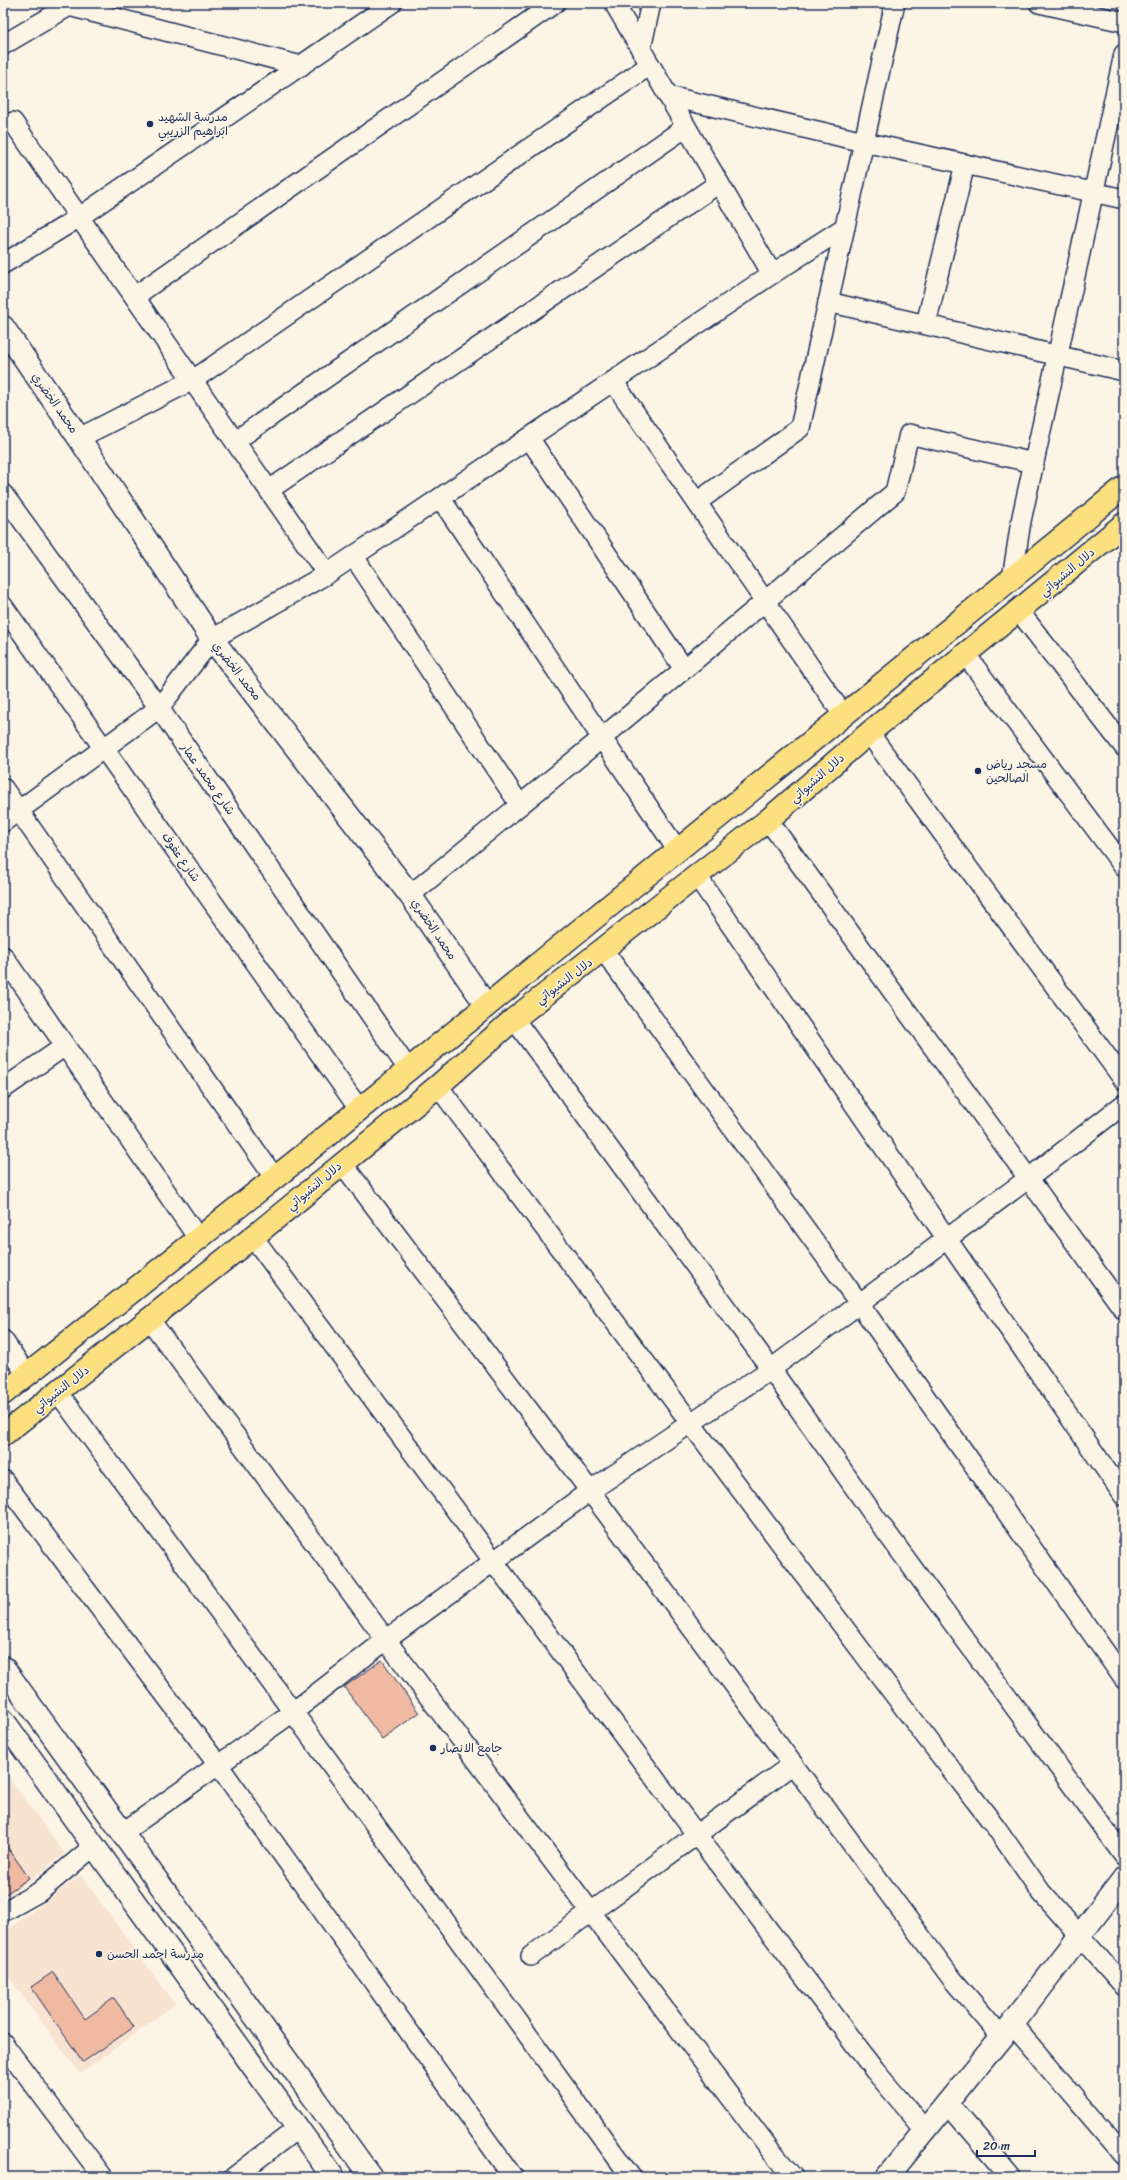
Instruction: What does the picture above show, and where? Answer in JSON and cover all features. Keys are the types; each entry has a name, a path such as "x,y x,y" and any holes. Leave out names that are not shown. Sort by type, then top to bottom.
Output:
{"main road":[{"path":"3,1394 359,1109 1124,488"},
{"name":"دلال النشيواتي","path":"3,1435 253,1237 438,1086 509,1023 604,951 768,820 869,733 1124,524"},
{"path":"486,1005 509,1023"}],"street":[{"path":"3,264 78,218 392,3"},
{"path":"135,296 555,3"},
{"path":"614,3 772,274"},
{"path":"640,49 651,3"},
{"path":"697,502 800,428 895,3"},
{"path":"1039,3 1124,22"},
{"path":"3,45 70,5 301,66"},
{"path":"1012,579 1021,521 1124,54"},
{"path":"79,438 193,380 650,65"},
{"path":"668,96 864,142 1124,199"},
{"path":"13,122 78,218 135,296 327,574"},
{"path":"235,441 686,127"},
{"path":"926,324 965,164"},
{"path":"269,490 719,183"},
{"path":"3,822 159,708 212,639 327,574 354,557 441,499 613,380 845,227"},
{"path":"828,302 1124,371"},
{"name":"محمد الخضري","path":"3,328 79,438 212,639 410,895 486,1005"},
{"path":"613,380 844,716"},
{"path":"410,895 602,738 895,492 909,434 1034,463"},
{"path":"529,438 684,669"},
{"name":"شارع محمد عمار","path":"3,494 159,708 408,1069"},
{"path":"441,499 678,851"},
{"path":"354,557 520,805"},
{"name":"شارع عفوف","path":"3,606 359,1109"},
{"path":"1019,611 1124,748"},
{"path":"966,655 1124,868"},
{"path":"869,733 1124,1080"},
{"path":"3,788 274,1177"},
{"path":"768,820 1124,1310"},
{"path":"697,876 1124,1496"},
{"path":"604,951 859,1302 1124,1679"},
{"path":"4,959 198,1238"},
{"path":"509,1023 771,1369 878,1521 1124,1856"},
{"path":"3,1089 65,1046"},
{"path":"438,1086 923,1733 995,1826 1040,1892 1124,1986"},
{"path":"122,1834 293,1712 386,1640 590,1491 771,1369 859,1302 1029,1178 1124,1104"},
{"path":"342,1163 590,1491 953,1980 1007,2031 1124,2155"},
{"path":"253,1237 696,1834 875,2070 925,2130"},
{"path":"150,1320 386,1640 771,2151 793,2177"},
{"path":"3,1340 27,1374"},
{"path":"57,1391 293,1712 631,2177"},
{"path":"3,1480 219,1766 513,2177"},
{"path":"3,1668 371,2177"},
{"path":"3,1720 333,2177"},
{"path":"531,1956 793,1764"},
{"path":"3,1912 39,1892 94,1846"},
{"path":"887,2177 1007,2031 1124,1878"},
{"path":"3,2043 103,2177"},
{"path":"948,2103 1011,2177"},
{"path":"234,2177 298,2128"}],"shaded area":[{"path":"3,1770 65,1854 3,1900"},
{"path":"81,1875 175,2004 80,2074 3,1969 3,1933"}],"building":[{"path":"382,1660 419,1713 382,1739 344,1687"},
{"path":"6,1845 29,1878 3,1896 3,1847"},
{"path":"53,1972 85,2019 114,1998 134,2027 83,2062 31,1987"}],"place":[{"name":"مدرسة الشهيد ابراهيم الزريبي","path":"150,124"},
{"name":"مسجد رياض الصالحين","path":"978,771"},
{"name":"جامع الانصار","path":"433,1748"},
{"name":"مدرسة احمد الحسن","path":"99,1954"}]}
